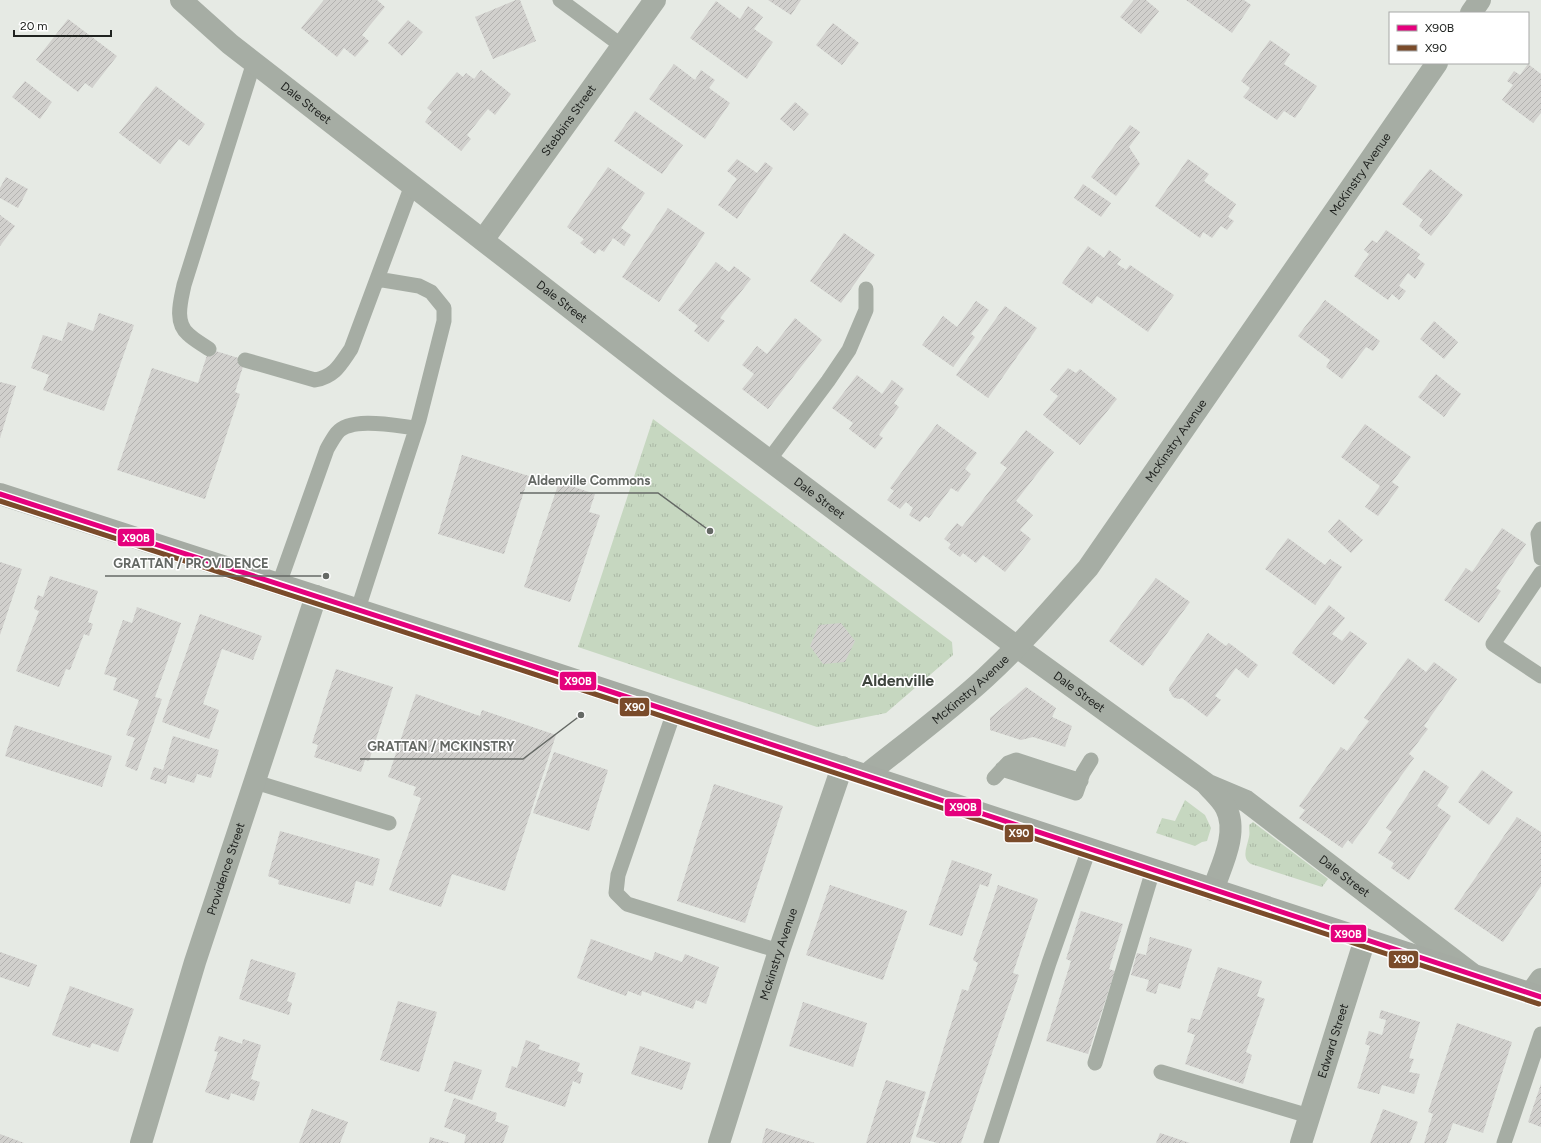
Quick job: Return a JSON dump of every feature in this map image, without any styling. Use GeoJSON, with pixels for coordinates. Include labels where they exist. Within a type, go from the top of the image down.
{"type":"FeatureCollection","features":[{"type":"Feature","properties":{"kind":"main road"},"geometry":{"type":"LineString","coordinates":[[0,494],[358,609],[1473,974],[1538,990]]}},
{"type":"Feature","properties":{"kind":"street","name":"Dale Street"},"geometry":{"type":"LineString","coordinates":[[181,0],[230,44],[673,388],[1017,647],[1208,785],[1246,801],[1473,974]]}},
{"type":"Feature","properties":{"kind":"street","name":"Stebbins Street"},"geometry":{"type":"LineString","coordinates":[[483,240],[654,0]]}},
{"type":"Feature","properties":{"kind":"street"},"geometry":{"type":"LineString","coordinates":[[1472,12],[1480,0]]}},
{"type":"Feature","properties":{"kind":"street","name":"McKinstry Avenue"},"geometry":{"type":"LineString","coordinates":[[866,775],[926,728],[985,678],[1017,647],[1088,568],[1435,64]]}},
{"type":"Feature","properties":{"kind":"street","name":"Providence Street"},"geometry":{"type":"LineString","coordinates":[[141,1143],[195,962],[316,596]]}},
{"type":"Feature","properties":{"kind":"street","name":"Mckinstry Avenue"},"geometry":{"type":"LineString","coordinates":[[719,1143],[779,951],[842,768]]}},
{"type":"Feature","properties":{"kind":"street"},"geometry":{"type":"LineString","coordinates":[[1208,785],[1226,808],[1230,818],[1229,841],[1213,890]]}},
{"type":"Feature","properties":{"kind":"street","name":"Edward Street"},"geometry":{"type":"LineString","coordinates":[[1301,1143],[1365,939]]}},
{"type":"Feature","properties":{"kind":"lane"},"geometry":{"type":"LineString","coordinates":[[560,0],[622,46]]}},
{"type":"Feature","properties":{"kind":"lane"},"geometry":{"type":"LineString","coordinates":[[209,349],[187,334],[179,314],[180,307],[184,285],[254,62]]}},
{"type":"Feature","properties":{"kind":"lane"},"geometry":{"type":"LineString","coordinates":[[245,360],[315,380],[327,378],[340,365],[351,349],[412,185]]}},
{"type":"Feature","properties":{"kind":"lane"},"geometry":{"type":"LineString","coordinates":[[358,609],[416,428],[444,321],[444,308],[431,292],[419,286],[377,279]]}},
{"type":"Feature","properties":{"kind":"lane"},"geometry":{"type":"LineString","coordinates":[[769,460],[828,381],[849,350],[866,310],[866,289]]}},
{"type":"Feature","properties":{"kind":"lane"},"geometry":{"type":"LineString","coordinates":[[279,584],[327,449],[338,432],[348,426],[362,423],[416,428]]}},
{"type":"Feature","properties":{"kind":"lane"},"geometry":{"type":"LineString","coordinates":[[1541,529],[1538,534],[1541,558]]}},
{"type":"Feature","properties":{"kind":"lane"},"geometry":{"type":"LineString","coordinates":[[1541,573],[1493,644],[1541,676]]}},
{"type":"Feature","properties":{"kind":"lane"},"geometry":{"type":"LineString","coordinates":[[674,712],[618,875],[616,893],[627,904],[779,951]]}},
{"type":"Feature","properties":{"kind":"lane"},"geometry":{"type":"LineString","coordinates":[[998,774],[1074,793],[1077,792],[1084,773],[1091,760]]}},
{"type":"Feature","properties":{"kind":"lane"},"geometry":{"type":"LineString","coordinates":[[255,782],[389,823]]}},
{"type":"Feature","properties":{"kind":"lane"},"geometry":{"type":"LineString","coordinates":[[991,1143],[1050,962],[1089,849]]}},
{"type":"Feature","properties":{"kind":"lane"},"geometry":{"type":"LineString","coordinates":[[1095,1064],[1153,870]]}},
{"type":"Feature","properties":{"kind":"lane"},"geometry":{"type":"LineString","coordinates":[[1504,1143],[1541,1034]]}},
{"type":"Feature","properties":{"kind":"lane"},"geometry":{"type":"LineString","coordinates":[[1161,1072],[1309,1116]]}},
{"type":"Feature","properties":{"kind":"green space"},"geometry":{"type":"Polygon","coordinates":[[[653,419],[952,642],[953,655],[886,713],[817,727],[578,647],[653,419]]]}},
{"type":"Feature","properties":{"kind":"green space"},"geometry":{"type":"Polygon","coordinates":[[[1185,800],[1205,815],[1211,828],[1207,841],[1195,846],[1156,833],[1162,818],[1175,821],[1185,800]]]}},
{"type":"Feature","properties":{"kind":"green space"},"geometry":{"type":"Polygon","coordinates":[[[1253,822],[1328,879],[1322,887],[1248,862],[1245,855],[1249,836],[1249,825],[1253,822]]]}},
{"type":"Feature","properties":{"kind":"building"},"geometry":{"type":"Polygon","coordinates":[[[324,0],[377,0],[385,7],[362,35],[369,41],[355,57],[344,48],[337,57],[301,28],[324,0]]]}},
{"type":"Feature","properties":{"kind":"building"},"geometry":{"type":"Polygon","coordinates":[[[516,0],[520,0],[536,41],[493,59],[475,17],[516,0]]]}},
{"type":"Feature","properties":{"kind":"building"},"geometry":{"type":"Polygon","coordinates":[[[768,0],[801,0],[791,15],[768,0]]]}},
{"type":"Feature","properties":{"kind":"building"},"geometry":{"type":"Polygon","coordinates":[[[1134,0],[1146,0],[1159,11],[1141,34],[1120,17],[1134,0]]]}},
{"type":"Feature","properties":{"kind":"building"},"geometry":{"type":"Polygon","coordinates":[[[1186,0],[1244,0],[1251,5],[1232,33],[1186,0]]]}},
{"type":"Feature","properties":{"kind":"building"},"geometry":{"type":"Polygon","coordinates":[[[716,1],[740,19],[748,6],[763,17],[754,29],[773,42],[747,79],[690,38],[716,1]]]}},
{"type":"Feature","properties":{"kind":"building"},"geometry":{"type":"Polygon","coordinates":[[[68,19],[117,56],[92,88],[85,83],[78,92],[36,60],[68,19]]]}},
{"type":"Feature","properties":{"kind":"building"},"geometry":{"type":"Polygon","coordinates":[[[408,20],[423,32],[402,56],[388,43],[408,20]]]}},
{"type":"Feature","properties":{"kind":"building"},"geometry":{"type":"Polygon","coordinates":[[[833,23],[859,43],[842,65],[816,45],[833,23]]]}},
{"type":"Feature","properties":{"kind":"building"},"geometry":{"type":"Polygon","coordinates":[[[1270,40],[1290,54],[1284,64],[1317,86],[1295,118],[1284,111],[1277,120],[1243,97],[1250,88],[1241,81],[1270,40]]]}},
{"type":"Feature","properties":{"kind":"building"},"geometry":{"type":"Polygon","coordinates":[[[674,64],[695,80],[701,70],[715,80],[709,88],[730,103],[705,139],[649,99],[674,64]]]}},
{"type":"Feature","properties":{"kind":"building"},"geometry":{"type":"Polygon","coordinates":[[[1528,64],[1541,74],[1541,113],[1533,123],[1502,100],[1513,85],[1507,81],[1514,71],[1520,75],[1528,64]]]}},
{"type":"Feature","properties":{"kind":"building"},"geometry":{"type":"Polygon","coordinates":[[[481,70],[511,94],[495,115],[488,109],[467,135],[471,139],[461,151],[425,122],[432,112],[427,108],[457,72],[463,77],[466,73],[474,79],[481,70]]]}},
{"type":"Feature","properties":{"kind":"building"},"geometry":{"type":"Polygon","coordinates":[[[25,81],[52,102],[40,119],[12,97],[25,81]]]}},
{"type":"Feature","properties":{"kind":"building"},"geometry":{"type":"Polygon","coordinates":[[[156,86],[205,124],[189,146],[179,139],[160,164],[119,133],[156,86]]]}},
{"type":"Feature","properties":{"kind":"building"},"geometry":{"type":"Polygon","coordinates":[[[795,102],[809,114],[794,131],[780,119],[795,102]]]}},
{"type":"Feature","properties":{"kind":"building"},"geometry":{"type":"Polygon","coordinates":[[[635,111],[683,145],[662,174],[614,141],[635,111]]]}},
{"type":"Feature","properties":{"kind":"building"},"geometry":{"type":"Polygon","coordinates":[[[1130,125],[1140,132],[1129,147],[1140,164],[1116,196],[1091,177],[1130,125]]]}},
{"type":"Feature","properties":{"kind":"building"},"geometry":{"type":"Polygon","coordinates":[[[737,159],[757,173],[765,162],[773,168],[737,219],[718,205],[737,179],[727,171],[737,159]]]}},
{"type":"Feature","properties":{"kind":"building"},"geometry":{"type":"Polygon","coordinates":[[[1188,159],[1209,174],[1204,181],[1236,204],[1228,217],[1234,221],[1227,230],[1221,226],[1212,238],[1203,232],[1200,238],[1155,206],[1188,159]]]}},
{"type":"Feature","properties":{"kind":"building"},"geometry":{"type":"Polygon","coordinates":[[[608,167],[645,193],[621,228],[631,235],[624,246],[613,238],[604,252],[599,249],[595,254],[580,243],[584,239],[567,227],[608,167]]]}},
{"type":"Feature","properties":{"kind":"building"},"geometry":{"type":"Polygon","coordinates":[[[1430,169],[1463,195],[1431,236],[1419,226],[1423,220],[1402,204],[1430,169]]]}},
{"type":"Feature","properties":{"kind":"building"},"geometry":{"type":"Polygon","coordinates":[[[6,177],[28,189],[18,208],[0,198],[0,188],[6,177]]]}},
{"type":"Feature","properties":{"kind":"building"},"geometry":{"type":"Polygon","coordinates":[[[1083,184],[1111,203],[1101,217],[1074,198],[1083,184]]]}},
{"type":"Feature","properties":{"kind":"building"},"geometry":{"type":"Polygon","coordinates":[[[668,208],[705,233],[659,302],[622,277],[668,208]]]}},
{"type":"Feature","properties":{"kind":"building"},"geometry":{"type":"Polygon","coordinates":[[[0,215],[15,226],[0,246],[0,215]]]}},
{"type":"Feature","properties":{"kind":"building"},"geometry":{"type":"Polygon","coordinates":[[[1386,230],[1420,254],[1417,258],[1425,264],[1415,279],[1408,273],[1399,286],[1406,291],[1399,300],[1392,294],[1388,300],[1354,276],[1369,254],[1364,250],[1372,240],[1377,243],[1386,230]]]}},
{"type":"Feature","properties":{"kind":"building"},"geometry":{"type":"Polygon","coordinates":[[[844,233],[875,255],[841,303],[810,281],[844,233]]]}},
{"type":"Feature","properties":{"kind":"building"},"geometry":{"type":"Polygon","coordinates":[[[1088,246],[1104,258],[1109,250],[1121,259],[1117,264],[1126,270],[1130,265],[1174,295],[1148,332],[1097,296],[1092,304],[1062,283],[1088,246]]]}},
{"type":"Feature","properties":{"kind":"building"},"geometry":{"type":"Polygon","coordinates":[[[716,262],[729,272],[734,266],[751,279],[720,318],[725,321],[708,342],[694,331],[698,326],[678,310],[716,262]]]}},
{"type":"Feature","properties":{"kind":"building"},"geometry":{"type":"Polygon","coordinates":[[[1325,300],[1380,341],[1373,351],[1366,347],[1342,379],[1326,367],[1330,360],[1298,336],[1325,300]]]}},
{"type":"Feature","properties":{"kind":"building"},"geometry":{"type":"Polygon","coordinates":[[[976,301],[989,310],[971,334],[975,337],[953,367],[922,345],[943,316],[957,327],[976,301]]]}},
{"type":"Feature","properties":{"kind":"building"},"geometry":{"type":"Polygon","coordinates":[[[1005,306],[1037,328],[988,398],[956,375],[1005,306]]]}},
{"type":"Feature","properties":{"kind":"building"},"geometry":{"type":"Polygon","coordinates":[[[99,313],[134,325],[104,411],[43,390],[49,375],[31,368],[43,335],[62,341],[68,322],[93,331],[99,313]]]}},
{"type":"Feature","properties":{"kind":"building"},"geometry":{"type":"Polygon","coordinates":[[[795,318],[822,340],[768,409],[742,389],[754,374],[742,365],[757,346],[767,354],[795,318]]]}},
{"type":"Feature","properties":{"kind":"building"},"geometry":{"type":"Polygon","coordinates":[[[1434,321],[1458,342],[1444,359],[1420,339],[1434,321]]]}},
{"type":"Feature","properties":{"kind":"building"},"geometry":{"type":"Polygon","coordinates":[[[209,349],[245,360],[235,392],[240,394],[205,499],[117,470],[152,368],[198,383],[209,349]]]}},
{"type":"Feature","properties":{"kind":"building"},"geometry":{"type":"Polygon","coordinates":[[[1068,368],[1076,373],[1080,369],[1117,399],[1080,445],[1043,415],[1058,396],[1050,390],[1068,368]]]}},
{"type":"Feature","properties":{"kind":"building"},"geometry":{"type":"Polygon","coordinates":[[[1436,374],[1461,394],[1444,417],[1418,397],[1436,374]]]}},
{"type":"Feature","properties":{"kind":"building"},"geometry":{"type":"Polygon","coordinates":[[[857,375],[882,394],[892,380],[904,389],[894,403],[899,407],[879,435],[883,438],[875,449],[849,429],[853,423],[832,408],[857,375]]]}},
{"type":"Feature","properties":{"kind":"building"},"geometry":{"type":"Polygon","coordinates":[[[0,382],[16,386],[0,438],[0,382]]]}},
{"type":"Feature","properties":{"kind":"building"},"geometry":{"type":"Polygon","coordinates":[[[937,424],[977,453],[965,469],[971,474],[958,492],[951,488],[929,518],[925,516],[920,522],[909,515],[913,508],[906,502],[900,509],[887,500],[894,491],[890,488],[937,424]]]}},
{"type":"Feature","properties":{"kind":"building"},"geometry":{"type":"Polygon","coordinates":[[[1365,424],[1411,457],[1392,482],[1399,487],[1378,516],[1365,507],[1380,486],[1341,457],[1365,424]]]}},
{"type":"Feature","properties":{"kind":"building"},"geometry":{"type":"Polygon","coordinates":[[[1026,430],[1054,452],[1016,501],[1033,515],[1020,530],[1031,539],[1005,572],[983,555],[976,563],[963,553],[960,557],[948,548],[951,544],[944,539],[957,523],[962,527],[1007,468],[1000,463],[1026,430]]]}},
{"type":"Feature","properties":{"kind":"building"},"geometry":{"type":"Polygon","coordinates":[[[462,455],[529,476],[504,554],[438,534],[462,455]]]}},
{"type":"Feature","properties":{"kind":"building"},"geometry":{"type":"Polygon","coordinates":[[[559,482],[595,494],[589,512],[600,515],[570,602],[524,587],[559,482]]]}},
{"type":"Feature","properties":{"kind":"building"},"geometry":{"type":"Polygon","coordinates":[[[1339,519],[1363,540],[1351,553],[1328,532],[1339,519]]]}},
{"type":"Feature","properties":{"kind":"building"},"geometry":{"type":"Polygon","coordinates":[[[1502,528],[1526,544],[1496,588],[1501,591],[1479,623],[1444,600],[1466,568],[1472,572],[1502,528]]]}},
{"type":"Feature","properties":{"kind":"building"},"geometry":{"type":"Polygon","coordinates":[[[1288,538],[1325,565],[1330,559],[1342,567],[1315,605],[1265,569],[1288,538]]]}},
{"type":"Feature","properties":{"kind":"building"},"geometry":{"type":"Polygon","coordinates":[[[0,562],[22,569],[0,635],[0,562]]]}},
{"type":"Feature","properties":{"kind":"building"},"geometry":{"type":"Polygon","coordinates":[[[50,576],[98,591],[88,622],[93,624],[89,636],[84,634],[70,670],[66,669],[59,687],[16,671],[39,611],[34,609],[38,595],[43,597],[50,576]]]}},
{"type":"Feature","properties":{"kind":"building"},"geometry":{"type":"Polygon","coordinates":[[[1156,578],[1190,602],[1143,666],[1109,641],[1156,578]]]}},
{"type":"Feature","properties":{"kind":"building"},"geometry":{"type":"Polygon","coordinates":[[[1329,605],[1345,618],[1332,634],[1342,641],[1350,631],[1367,643],[1334,685],[1292,653],[1329,605]]]}},
{"type":"Feature","properties":{"kind":"building"},"geometry":{"type":"Polygon","coordinates":[[[137,607],[181,623],[155,697],[162,699],[137,771],[125,766],[135,738],[126,735],[139,700],[113,690],[117,678],[104,674],[123,620],[132,623],[137,607]]]}},
{"type":"Feature","properties":{"kind":"building"},"geometry":{"type":"Polygon","coordinates":[[[200,614],[262,636],[253,660],[222,649],[203,704],[219,710],[209,739],[162,722],[200,614]]]}},
{"type":"Feature","properties":{"kind":"building"},"geometry":{"type":"Polygon","coordinates":[[[841,623],[855,641],[845,662],[823,664],[810,646],[819,625],[841,623]]]}},
{"type":"Feature","properties":{"kind":"building"},"geometry":{"type":"Polygon","coordinates":[[[1208,633],[1226,646],[1229,643],[1258,665],[1248,678],[1236,668],[1215,696],[1221,700],[1207,717],[1182,698],[1178,699],[1173,697],[1169,688],[1208,633]]]}},
{"type":"Feature","properties":{"kind":"building"},"geometry":{"type":"Polygon","coordinates":[[[1408,658],[1426,672],[1434,662],[1457,679],[1424,726],[1428,729],[1409,754],[1414,758],[1352,844],[1348,840],[1342,848],[1299,818],[1305,810],[1299,806],[1341,747],[1347,751],[1369,721],[1364,718],[1408,658]]]}},
{"type":"Feature","properties":{"kind":"building"},"geometry":{"type":"Polygon","coordinates":[[[336,669],[393,687],[369,761],[365,760],[361,772],[314,757],[318,745],[312,743],[336,669]]]}},
{"type":"Feature","properties":{"kind":"building"},"geometry":{"type":"Polygon","coordinates":[[[1026,687],[1056,708],[1052,717],[1072,726],[1065,747],[1033,737],[1021,740],[990,730],[990,718],[1026,687]]]}},
{"type":"Feature","properties":{"kind":"building"},"geometry":{"type":"Polygon","coordinates":[[[416,694],[480,716],[482,710],[556,735],[505,891],[452,874],[441,907],[389,890],[421,798],[413,795],[416,787],[388,777],[416,694]]]}},
{"type":"Feature","properties":{"kind":"building"},"geometry":{"type":"Polygon","coordinates":[[[15,725],[112,756],[102,787],[5,756],[15,725]]]}},
{"type":"Feature","properties":{"kind":"building"},"geometry":{"type":"Polygon","coordinates":[[[173,736],[219,750],[211,778],[197,774],[194,783],[168,775],[166,784],[150,779],[154,767],[163,770],[173,736]]]}},
{"type":"Feature","properties":{"kind":"building"},"geometry":{"type":"Polygon","coordinates":[[[554,752],[608,770],[589,831],[533,813],[554,752]]]}},
{"type":"Feature","properties":{"kind":"building"},"geometry":{"type":"Polygon","coordinates":[[[1424,770],[1449,787],[1437,806],[1451,816],[1409,880],[1391,868],[1394,863],[1378,853],[1392,832],[1386,828],[1424,770]]]}},
{"type":"Feature","properties":{"kind":"building"},"geometry":{"type":"Polygon","coordinates":[[[1482,770],[1513,792],[1489,825],[1458,802],[1482,770]]]}},
{"type":"Feature","properties":{"kind":"building"},"geometry":{"type":"Polygon","coordinates":[[[714,784],[783,806],[745,923],[677,901],[714,784]]]}},
{"type":"Feature","properties":{"kind":"building"},"geometry":{"type":"Polygon","coordinates":[[[1517,817],[1541,832],[1541,886],[1503,942],[1454,909],[1517,817]]]}},
{"type":"Feature","properties":{"kind":"building"},"geometry":{"type":"Polygon","coordinates":[[[280,831],[380,859],[373,886],[356,881],[350,904],[278,884],[279,880],[268,876],[280,831]]]}},
{"type":"Feature","properties":{"kind":"building"},"geometry":{"type":"Polygon","coordinates":[[[952,860],[992,874],[988,887],[980,884],[962,936],[929,925],[952,860]]]}},
{"type":"Feature","properties":{"kind":"building"},"geometry":{"type":"Polygon","coordinates":[[[830,885],[907,911],[883,980],[806,955],[830,885]]]}},
{"type":"Feature","properties":{"kind":"building"},"geometry":{"type":"Polygon","coordinates":[[[998,885],[1038,899],[1013,973],[1019,975],[961,1143],[937,1143],[916,1137],[962,989],[968,991],[978,963],[973,960],[998,885]]]}},
{"type":"Feature","properties":{"kind":"building"},"geometry":{"type":"Polygon","coordinates":[[[1081,911],[1123,924],[1109,969],[1115,971],[1088,1054],[1046,1041],[1071,961],[1066,959],[1081,911]]]}},
{"type":"Feature","properties":{"kind":"building"},"geometry":{"type":"Polygon","coordinates":[[[1150,937],[1192,949],[1180,989],[1159,983],[1156,994],[1146,991],[1149,980],[1131,975],[1137,953],[1146,955],[1150,937]]]}},
{"type":"Feature","properties":{"kind":"building"},"geometry":{"type":"Polygon","coordinates":[[[591,939],[652,961],[655,952],[682,962],[685,954],[719,967],[706,1004],[696,1000],[693,1009],[642,991],[641,996],[628,991],[626,996],[577,978],[591,939]]]}},
{"type":"Feature","properties":{"kind":"building"},"geometry":{"type":"Polygon","coordinates":[[[0,952],[37,965],[29,987],[0,977],[0,952]]]}},
{"type":"Feature","properties":{"kind":"building"},"geometry":{"type":"Polygon","coordinates":[[[251,959],[296,973],[287,1001],[292,1003],[289,1015],[239,999],[251,959]]]}},
{"type":"Feature","properties":{"kind":"building"},"geometry":{"type":"Polygon","coordinates":[[[1218,967],[1262,981],[1257,996],[1265,999],[1246,1052],[1252,1055],[1243,1084],[1185,1064],[1195,1035],[1187,1032],[1191,1018],[1200,1020],[1218,967]]]}},
{"type":"Feature","properties":{"kind":"building"},"geometry":{"type":"Polygon","coordinates":[[[70,986],[134,1009],[118,1052],[92,1043],[90,1048],[52,1035],[70,986]]]}},
{"type":"Feature","properties":{"kind":"building"},"geometry":{"type":"Polygon","coordinates":[[[398,1001],[437,1012],[419,1072],[380,1060],[398,1001]]]}},
{"type":"Feature","properties":{"kind":"building"},"geometry":{"type":"Polygon","coordinates":[[[803,1002],[867,1023],[853,1067],[789,1046],[803,1002]]]}},
{"type":"Feature","properties":{"kind":"building"},"geometry":{"type":"Polygon","coordinates":[[[1381,1010],[1420,1022],[1409,1058],[1414,1059],[1409,1072],[1420,1074],[1414,1094],[1382,1085],[1379,1094],[1357,1088],[1370,1046],[1365,1044],[1369,1031],[1382,1035],[1386,1020],[1379,1018],[1381,1010]]]}},
{"type":"Feature","properties":{"kind":"building"},"geometry":{"type":"Polygon","coordinates":[[[1457,1023],[1512,1042],[1483,1133],[1453,1123],[1446,1143],[1424,1143],[1433,1114],[1428,1112],[1457,1023]]]}},
{"type":"Feature","properties":{"kind":"building"},"geometry":{"type":"Polygon","coordinates":[[[219,1036],[242,1044],[243,1039],[261,1045],[251,1079],[260,1082],[254,1101],[231,1093],[229,1100],[205,1092],[218,1052],[214,1051],[219,1036]]]}},
{"type":"Feature","properties":{"kind":"building"},"geometry":{"type":"Polygon","coordinates":[[[526,1040],[540,1045],[538,1049],[580,1063],[577,1071],[583,1073],[580,1084],[573,1081],[565,1107],[505,1087],[512,1066],[517,1068],[526,1040]]]}},
{"type":"Feature","properties":{"kind":"building"},"geometry":{"type":"Polygon","coordinates":[[[640,1046],[691,1063],[682,1090],[631,1074],[640,1046]]]}},
{"type":"Feature","properties":{"kind":"building"},"geometry":{"type":"Polygon","coordinates":[[[454,1061],[482,1070],[472,1100],[444,1091],[454,1061]]]}},
{"type":"Feature","properties":{"kind":"building"},"geometry":{"type":"Polygon","coordinates":[[[886,1080],[926,1092],[910,1143],[866,1143],[886,1080]]]}},
{"type":"Feature","properties":{"kind":"building"},"geometry":{"type":"Polygon","coordinates":[[[1541,1084],[1541,1127],[1528,1122],[1541,1084]]]}},
{"type":"Feature","properties":{"kind":"building"},"geometry":{"type":"Polygon","coordinates":[[[454,1098],[497,1113],[495,1121],[509,1126],[503,1143],[464,1143],[466,1135],[444,1127],[454,1098]]]}},
{"type":"Feature","properties":{"kind":"building"},"geometry":{"type":"Polygon","coordinates":[[[312,1109],[348,1122],[340,1143],[299,1143],[312,1109]]]}},
{"type":"Feature","properties":{"kind":"building"},"geometry":{"type":"Polygon","coordinates":[[[1383,1109],[1418,1122],[1410,1143],[1370,1143],[1383,1109]]]}},
{"type":"Feature","properties":{"kind":"building"},"geometry":{"type":"Polygon","coordinates":[[[766,1128],[815,1143],[762,1143],[766,1128]]]}},
{"type":"Feature","properties":{"kind":"building"},"geometry":{"type":"Polygon","coordinates":[[[1160,1133],[1190,1143],[1156,1143],[1160,1133]]]}},
{"type":"Feature","properties":{"kind":"building"},"geometry":{"type":"Polygon","coordinates":[[[0,1134],[24,1143],[0,1143],[0,1134]]]}},
{"type":"Feature","properties":{"kind":"building"},"geometry":{"type":"Polygon","coordinates":[[[430,1137],[450,1143],[429,1143],[430,1137]]]}},
{"type":"Feature","properties":{"kind":"transit line","name":"X90B"},"geometry":{"type":"LineString","coordinates":[[0,494],[551,672],[1541,997]]}},
{"type":"Feature","properties":{"kind":"transit line","name":"X90"},"geometry":{"type":"LineString","coordinates":[[0,501],[549,679],[1539,1004]]}},
{"type":"Feature","properties":{"kind":"place","name":"Aldenville Commons"},"geometry":{"type":"Point","coordinates":[710,531]}},
{"type":"Feature","properties":{"kind":"place","name":"GRATTAN / PROVIDENCE"},"geometry":{"type":"Point","coordinates":[326,576]}},
{"type":"Feature","properties":{"kind":"place","name":"GRATTAN / MCKINSTRY"},"geometry":{"type":"Point","coordinates":[581,715]}},
{"type":"Feature","properties":{"kind":"district","name":"Aldenville"},"geometry":{"type":"Point","coordinates":[898,680]}}]}
